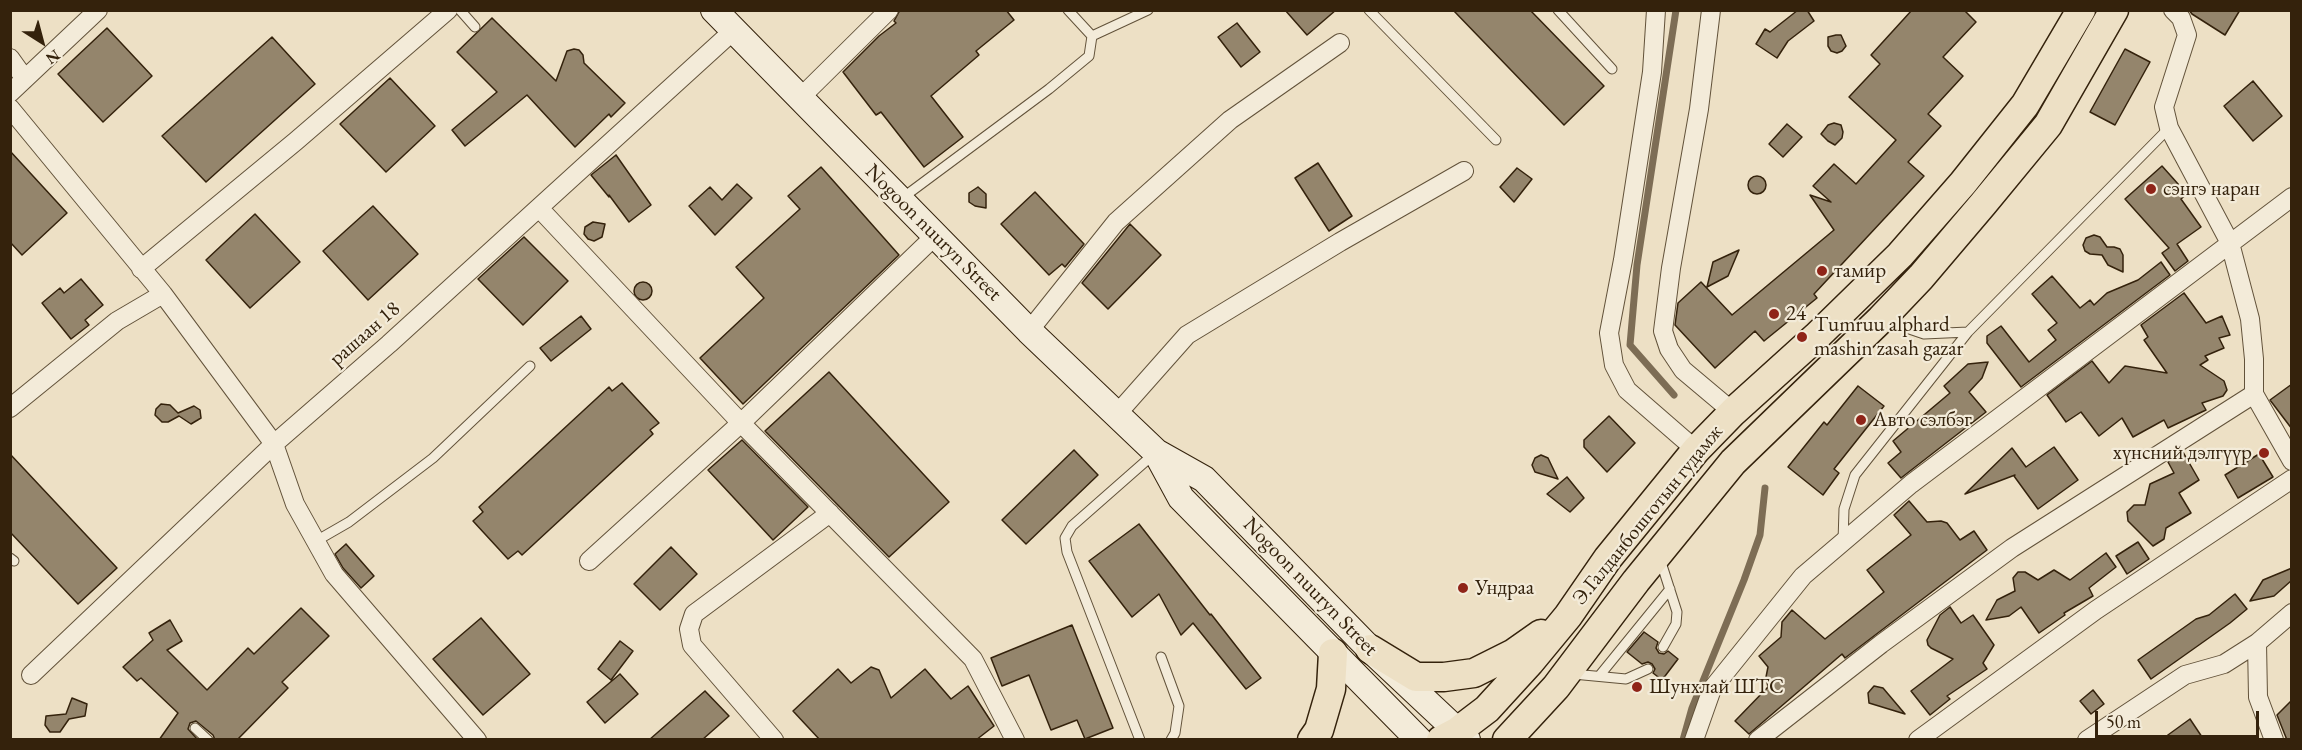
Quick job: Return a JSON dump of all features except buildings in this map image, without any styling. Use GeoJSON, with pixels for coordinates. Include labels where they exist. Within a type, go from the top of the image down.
{"type":"FeatureCollection","features":[{"type":"Feature","properties":{"kind":"main road","name":"Э.Галданбошготын гудамж"},"geometry":{"type":"LineString","coordinates":[[1455,736],[1487,709],[1530,662],[1568,616],[1608,558],[1696,450],[1733,412],[1816,337],[1900,255],[1963,183],[2025,105],[2081,10]]}},
{"type":"Feature","properties":{"kind":"main road","name":"Э.Галданбошготын гудамж"},"geometry":{"type":"LineString","coordinates":[[1507,740],[1560,681],[1658,554],[1733,462],[1881,319],[1921,277],[2048,125],[2114,10]]}},
{"type":"Feature","properties":{"kind":"main road","name":"Nogoon nuuryn Street"},"geometry":{"type":"LineString","coordinates":[[727,18],[800,98],[1029,331],[1156,452],[1204,479],[1455,736]]}},
{"type":"Feature","properties":{"kind":"main road","name":"Nogoon nuuryn Street"},"geometry":{"type":"LineString","coordinates":[[1156,452],[1181,498],[1419,740]]}},
{"type":"Feature","properties":{"kind":"main road"},"geometry":{"type":"LineString","coordinates":[[1370,649],[1416,677],[1444,677],[1474,673],[1514,653],[1568,616]]}},
{"type":"Feature","properties":{"kind":"main road"},"geometry":{"type":"LineString","coordinates":[[1312,740],[1319,730],[1331,689],[1333,653]]}},
{"type":"Feature","properties":{"kind":"main road"},"geometry":{"type":"LineString","coordinates":[[1538,740],[1543,715],[1560,681]]}},
{"type":"Feature","properties":{"kind":"street"},"geometry":{"type":"LineString","coordinates":[[10,93],[98,10]]}},
{"type":"Feature","properties":{"kind":"street"},"geometry":{"type":"LineString","coordinates":[[141,269],[448,10]]}},
{"type":"Feature","properties":{"kind":"street"},"geometry":{"type":"LineString","coordinates":[[800,98],[889,10]]}},
{"type":"Feature","properties":{"kind":"street"},"geometry":{"type":"LineString","coordinates":[[1656,10],[1652,72],[1623,260],[1609,333],[1614,365],[1627,390],[1696,450]]}},
{"type":"Feature","properties":{"kind":"street"},"geometry":{"type":"LineString","coordinates":[[1711,10],[1699,109],[1671,268],[1663,331],[1669,349],[1683,370],[1733,412]]}},
{"type":"Feature","properties":{"kind":"street"},"geometry":{"type":"LineString","coordinates":[[2173,10],[2181,18],[2187,34],[2164,108],[2169,128],[2230,243],[2250,320],[2254,359],[2254,394],[2292,461]]}},
{"type":"Feature","properties":{"kind":"street","name":"рашаан 18"},"geometry":{"type":"LineString","coordinates":[[31,675],[274,444],[389,344],[539,208],[727,18]]}},
{"type":"Feature","properties":{"kind":"street"},"geometry":{"type":"LineString","coordinates":[[1029,331],[1116,222],[1230,120],[1340,43]]}},
{"type":"Feature","properties":{"kind":"street"},"geometry":{"type":"LineString","coordinates":[[10,58],[25,80]]}},
{"type":"Feature","properties":{"kind":"street"},"geometry":{"type":"LineString","coordinates":[[10,108],[163,294],[274,444],[296,504],[334,574],[477,740]]}},
{"type":"Feature","properties":{"kind":"street"},"geometry":{"type":"LineString","coordinates":[[1117,414],[1187,335],[1340,242],[1464,171]]}},
{"type":"Feature","properties":{"kind":"street"},"geometry":{"type":"LineString","coordinates":[[1694,740],[1712,689],[1803,576],[1911,484],[2292,197]]}},
{"type":"Feature","properties":{"kind":"street"},"geometry":{"type":"LineString","coordinates":[[539,208],[741,423],[973,659],[1015,740]]}},
{"type":"Feature","properties":{"kind":"street"},"geometry":{"type":"LineString","coordinates":[[589,561],[741,423],[936,235]]}},
{"type":"Feature","properties":{"kind":"street"},"geometry":{"type":"LineString","coordinates":[[10,408],[117,321],[163,294]]}},
{"type":"Feature","properties":{"kind":"street"},"geometry":{"type":"LineString","coordinates":[[1758,740],[1881,644],[2012,548],[2254,394]]}},
{"type":"Feature","properties":{"kind":"street"},"geometry":{"type":"LineString","coordinates":[[1918,740],[2096,610],[2292,478]]}},
{"type":"Feature","properties":{"kind":"street"},"geometry":{"type":"LineString","coordinates":[[774,740],[692,645],[689,629],[694,614],[830,513]]}},
{"type":"Feature","properties":{"kind":"street"},"geometry":{"type":"LineString","coordinates":[[2087,740],[2185,675],[2224,664],[2257,643],[2292,613]]}},
{"type":"Feature","properties":{"kind":"street"},"geometry":{"type":"LineString","coordinates":[[2257,643],[2258,698],[2274,740]]}},
{"type":"Feature","properties":{"kind":"lane"},"geometry":{"type":"LineString","coordinates":[[460,10],[475,27]]}},
{"type":"Feature","properties":{"kind":"lane"},"geometry":{"type":"LineString","coordinates":[[1068,10],[1092,36]]}},
{"type":"Feature","properties":{"kind":"lane"},"geometry":{"type":"LineString","coordinates":[[1092,36],[1148,10]]}},
{"type":"Feature","properties":{"kind":"lane"},"geometry":{"type":"LineString","coordinates":[[1369,10],[1496,140]]}},
{"type":"Feature","properties":{"kind":"lane"},"geometry":{"type":"LineString","coordinates":[[1557,10],[1612,69]]}},
{"type":"Feature","properties":{"kind":"lane"},"geometry":{"type":"LineString","coordinates":[[900,200],[1049,89],[1089,56],[1092,36]]}},
{"type":"Feature","properties":{"kind":"lane"},"geometry":{"type":"LineString","coordinates":[[1843,542],[1844,509],[1855,475],[1968,332],[2169,128]]}},
{"type":"Feature","properties":{"kind":"lane"},"geometry":{"type":"LineString","coordinates":[[1881,319],[1924,334],[1968,332]]}},
{"type":"Feature","properties":{"kind":"lane"},"geometry":{"type":"LineString","coordinates":[[316,540],[349,522],[433,458],[530,366]]}},
{"type":"Feature","properties":{"kind":"lane"},"geometry":{"type":"LineString","coordinates":[[1140,740],[1067,552],[1065,538],[1072,526],[1156,452]]}},
{"type":"Feature","properties":{"kind":"lane"},"geometry":{"type":"LineString","coordinates":[[1658,554],[1677,612],[1676,624],[1663,647]]}},
{"type":"Feature","properties":{"kind":"lane"},"geometry":{"type":"LineString","coordinates":[[1600,675],[1670,589]]}},
{"type":"Feature","properties":{"kind":"lane"},"geometry":{"type":"LineString","coordinates":[[1161,657],[1179,706],[1175,733],[1171,740]]}},
{"type":"Feature","properties":{"kind":"lane"},"geometry":{"type":"LineString","coordinates":[[1560,681],[1600,675],[1626,679],[1648,669]]}},
{"type":"Feature","properties":{"kind":"lane"},"geometry":{"type":"LineString","coordinates":[[195,728],[208,740]]}},
{"type":"Feature","properties":{"kind":"waterway"},"geometry":{"type":"LineString","coordinates":[[1674,395],[1630,345],[1637,265],[1676,10]]}},
{"type":"Feature","properties":{"kind":"waterway"},"geometry":{"type":"LineString","coordinates":[[1683,740],[1692,708],[1760,535],[1765,488]]}},
{"type":"Feature","properties":{"kind":"place","name":"сэнгэ наран"},"geometry":{"type":"Point","coordinates":[2151,189]}},
{"type":"Feature","properties":{"kind":"place","name":"тамир"},"geometry":{"type":"Point","coordinates":[1822,271]}},
{"type":"Feature","properties":{"kind":"place","name":"24"},"geometry":{"type":"Point","coordinates":[1774,314]}},
{"type":"Feature","properties":{"kind":"place","name":"Tumruu alphard mashin zasah gazar"},"geometry":{"type":"Point","coordinates":[1802,337]}},
{"type":"Feature","properties":{"kind":"place","name":"Авто сэлбэг"},"geometry":{"type":"Point","coordinates":[1861,420]}},
{"type":"Feature","properties":{"kind":"place","name":"хүнсний дэлгүүр"},"geometry":{"type":"Point","coordinates":[2264,453]}},
{"type":"Feature","properties":{"kind":"place","name":"Ундраа"},"geometry":{"type":"Point","coordinates":[1463,588]}},
{"type":"Feature","properties":{"kind":"place","name":"Шунхлай ШТС"},"geometry":{"type":"Point","coordinates":[1637,687]}}]}
